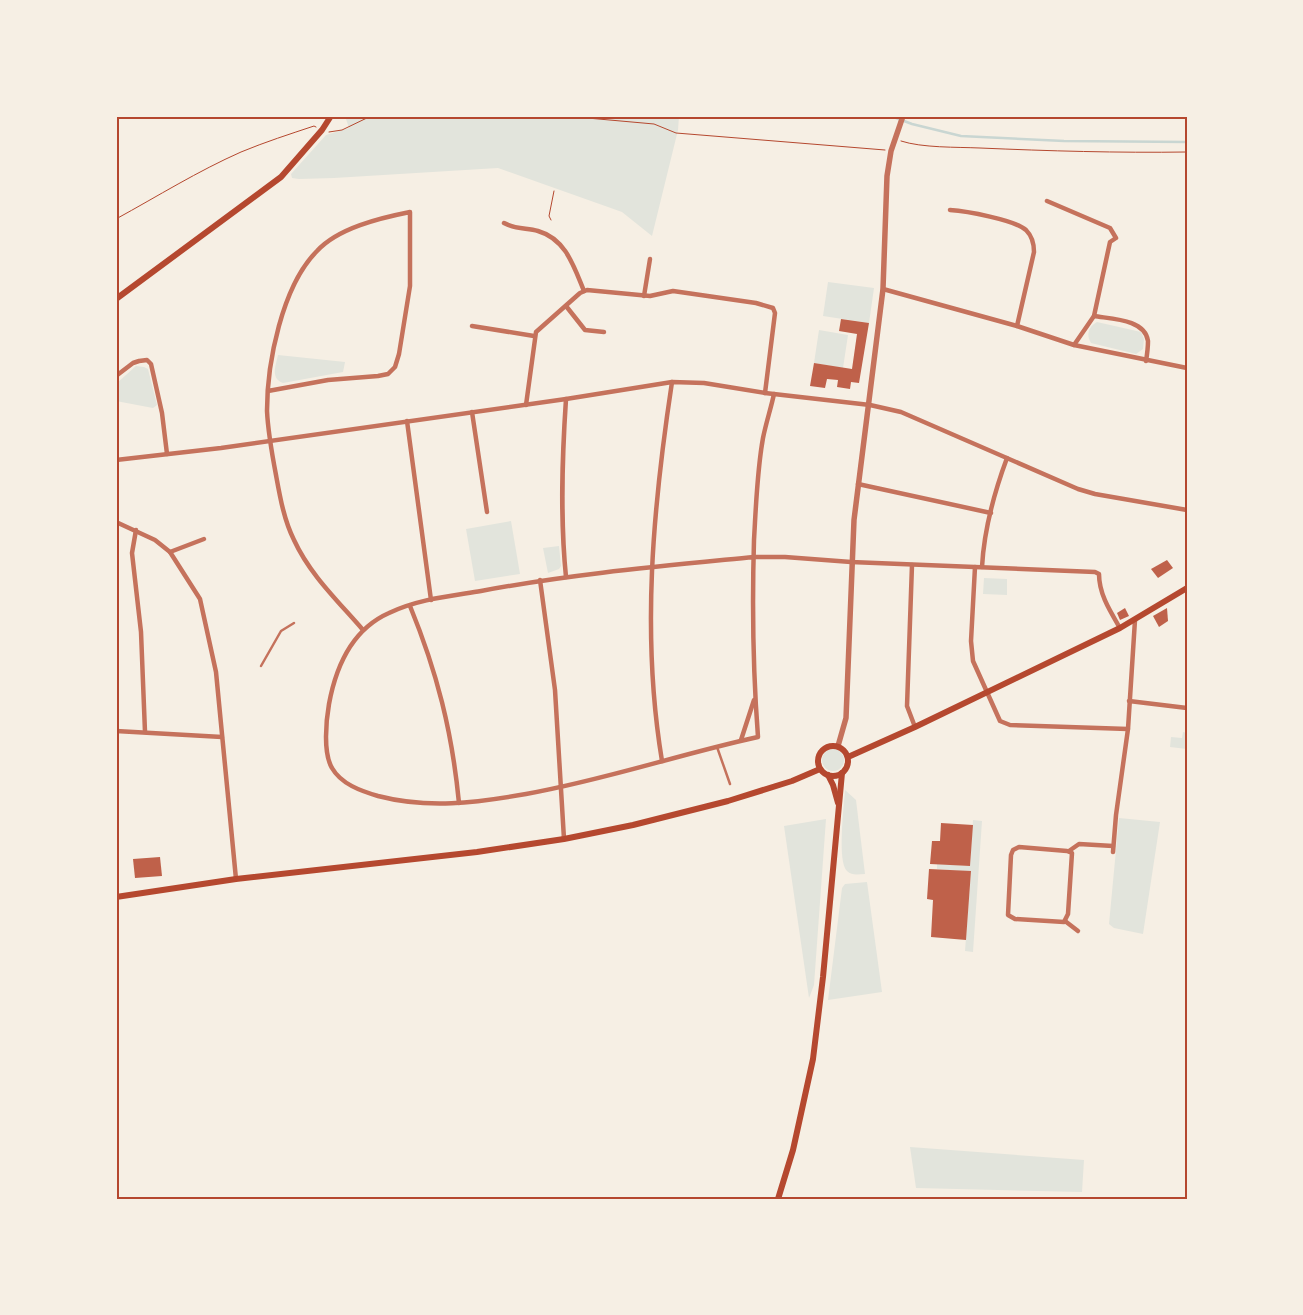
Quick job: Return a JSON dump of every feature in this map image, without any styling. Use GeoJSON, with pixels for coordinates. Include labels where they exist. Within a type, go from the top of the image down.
{"type":"FeatureCollection","features":[{"type":"Feature","properties":{"kind":"main road"},"geometry":{"type":"LineString","coordinates":[[116,298],[281,177],[322,130],[331,116]]}},
{"type":"Feature","properties":{"kind":"main road"},"geometry":{"type":"LineString","coordinates":[[848,757],[916,727],[1120,628],[1187,588]]}},
{"type":"Feature","properties":{"kind":"main road"},"geometry":{"type":"LineString","coordinates":[[828,775],[836,776],[842,773],[847,766],[848,757],[844,750],[838,746],[830,745],[821,750],[817,760],[820,769],[828,775],[833,785],[838,807]]}},
{"type":"Feature","properties":{"kind":"main road"},"geometry":{"type":"LineString","coordinates":[[116,897],[236,879],[477,852],[564,839],[636,825],[728,801],[792,781],[820,769]]}},
{"type":"Feature","properties":{"kind":"main road"},"geometry":{"type":"LineString","coordinates":[[778,1199],[793,1150],[813,1059],[830,916],[842,773]]}},
{"type":"Feature","properties":{"kind":"street"},"geometry":{"type":"LineString","coordinates":[[838,746],[846,718],[852,562],[858,484],[870,406],[884,289],[887,176],[891,151],[903,116]]}},
{"type":"Feature","properties":{"kind":"street"},"geometry":{"type":"LineString","coordinates":[[1047,200],[1110,228],[1116,238],[1110,242],[1094,316],[1074,345]]}},
{"type":"Feature","properties":{"kind":"street"},"geometry":{"type":"LineString","coordinates":[[950,210],[967,211],[1019,226],[1030,234],[1034,243],[1034,252],[1017,326]]}},
{"type":"Feature","properties":{"kind":"street"},"geometry":{"type":"LineString","coordinates":[[268,391],[328,380],[378,376],[388,374],[395,367],[399,354],[410,286],[410,212],[372,220],[334,238],[318,249],[306,263],[291,292],[278,324],[268,391],[268,425],[282,509],[293,539],[318,579],[363,630]]}},
{"type":"Feature","properties":{"kind":"street"},"geometry":{"type":"LineString","coordinates":[[504,223],[540,232],[564,247],[584,291]]}},
{"type":"Feature","properties":{"kind":"street"},"geometry":{"type":"LineString","coordinates":[[644,296],[650,259]]}},
{"type":"Feature","properties":{"kind":"street"},"geometry":{"type":"LineString","coordinates":[[884,289],[1017,326],[1074,345],[1187,368]]}},
{"type":"Feature","properties":{"kind":"street"},"geometry":{"type":"LineString","coordinates":[[526,405],[536,332],[584,291],[656,296],[673,291],[756,303],[773,308],[775,312],[765,392]]}},
{"type":"Feature","properties":{"kind":"street"},"geometry":{"type":"LineString","coordinates":[[566,306],[585,330],[604,332]]}},
{"type":"Feature","properties":{"kind":"street"},"geometry":{"type":"LineString","coordinates":[[1094,316],[1136,325],[1142,329],[1148,342],[1146,361]]}},
{"type":"Feature","properties":{"kind":"street"},"geometry":{"type":"LineString","coordinates":[[472,326],[534,336]]}},
{"type":"Feature","properties":{"kind":"street"},"geometry":{"type":"LineString","coordinates":[[116,376],[139,360],[147,360],[151,364],[162,413],[167,454]]}},
{"type":"Feature","properties":{"kind":"street"},"geometry":{"type":"LineString","coordinates":[[662,761],[654,705],[651,596],[659,480],[672,382]]}},
{"type":"Feature","properties":{"kind":"street"},"geometry":{"type":"LineString","coordinates":[[116,460],[526,405],[672,382],[704,383],[901,412],[1078,490],[1187,510]]}},
{"type":"Feature","properties":{"kind":"street"},"geometry":{"type":"LineString","coordinates":[[774,394],[763,437],[755,511],[754,557],[754,699],[758,737],[717,746],[560,788],[459,803],[422,804],[372,794],[350,785],[335,773],[330,766],[328,756],[327,730],[332,691],[345,654],[363,630],[377,619],[391,612],[431,600],[540,580],[754,557],[785,557],[912,565],[1098,572],[1099,587],[1120,628]]}},
{"type":"Feature","properties":{"kind":"street"},"geometry":{"type":"LineString","coordinates":[[566,399],[561,496],[566,577]]}},
{"type":"Feature","properties":{"kind":"street"},"geometry":{"type":"LineString","coordinates":[[472,412],[487,512]]}},
{"type":"Feature","properties":{"kind":"street"},"geometry":{"type":"LineString","coordinates":[[407,421],[431,600]]}},
{"type":"Feature","properties":{"kind":"street"},"geometry":{"type":"LineString","coordinates":[[982,567],[990,513],[1007,458]]}},
{"type":"Feature","properties":{"kind":"street"},"geometry":{"type":"LineString","coordinates":[[858,484],[990,513]]}},
{"type":"Feature","properties":{"kind":"street"},"geometry":{"type":"LineString","coordinates":[[116,522],[155,540],[170,552],[200,599],[216,672],[236,879]]}},
{"type":"Feature","properties":{"kind":"street"},"geometry":{"type":"LineString","coordinates":[[136,530],[132,553],[141,632],[145,732]]}},
{"type":"Feature","properties":{"kind":"street"},"geometry":{"type":"LineString","coordinates":[[170,552],[204,539]]}},
{"type":"Feature","properties":{"kind":"street"},"geometry":{"type":"LineString","coordinates":[[912,565],[908,706],[916,727]]}},
{"type":"Feature","properties":{"kind":"street"},"geometry":{"type":"LineString","coordinates":[[975,567],[971,641],[972,662],[998,717],[1003,723],[1128,729]]}},
{"type":"Feature","properties":{"kind":"street"},"geometry":{"type":"LineString","coordinates":[[540,580],[555,690],[564,839]]}},
{"type":"Feature","properties":{"kind":"street"},"geometry":{"type":"LineString","coordinates":[[410,606],[442,697],[450,736],[459,803]]}},
{"type":"Feature","properties":{"kind":"street"},"geometry":{"type":"LineString","coordinates":[[1113,852],[1116,815],[1128,729],[1135,620]]}},
{"type":"Feature","properties":{"kind":"street"},"geometry":{"type":"LineString","coordinates":[[741,740],[754,699]]}},
{"type":"Feature","properties":{"kind":"street"},"geometry":{"type":"LineString","coordinates":[[1129,702],[1187,708]]}},
{"type":"Feature","properties":{"kind":"street"},"geometry":{"type":"LineString","coordinates":[[116,731],[222,737]]}},
{"type":"Feature","properties":{"kind":"street"},"geometry":{"type":"LineString","coordinates":[[1069,851],[1073,857],[1068,914],[1065,921],[1061,923],[1011,918],[1008,915],[1011,855],[1015,849],[1018,847],[1069,851],[1079,844],[1113,846]]}},
{"type":"Feature","properties":{"kind":"street"},"geometry":{"type":"LineString","coordinates":[[1065,921],[1078,930]]}},
{"type":"Feature","properties":{"kind":"lane"},"geometry":{"type":"LineString","coordinates":[[261,666],[281,631],[294,623]]}},
{"type":"Feature","properties":{"kind":"lane"},"geometry":{"type":"LineString","coordinates":[[717,746],[730,784]]}},
{"type":"Feature","properties":{"kind":"path"},"geometry":{"type":"LineString","coordinates":[[116,219],[243,151],[314,126],[330,133],[342,130],[371,116]]}},
{"type":"Feature","properties":{"kind":"path"},"geometry":{"type":"LineString","coordinates":[[565,116],[654,124],[676,133],[891,151]]}},
{"type":"Feature","properties":{"kind":"path"},"geometry":{"type":"LineString","coordinates":[[895,139],[920,145],[1004,149],[1187,152]]}},
{"type":"Feature","properties":{"kind":"path"},"geometry":{"type":"LineString","coordinates":[[551,220],[549,216],[554,191]]}},
{"type":"Feature","properties":{"kind":"shaded area"},"geometry":{"type":"Polygon","coordinates":[[[345,116],[679,116],[678,130],[652,236],[622,212],[498,168],[334,178],[292,178],[291,174],[326,135],[349,128],[345,116]]]}},
{"type":"Feature","properties":{"kind":"shaded area"},"geometry":{"type":"Polygon","coordinates":[[[828,282],[874,288],[869,323],[823,316],[828,282]]]}},
{"type":"Feature","properties":{"kind":"shaded area"},"geometry":{"type":"Polygon","coordinates":[[[1097,322],[1141,332],[1144,339],[1143,349],[1136,354],[1091,343],[1089,331],[1097,322]]]}},
{"type":"Feature","properties":{"kind":"shaded area"},"geometry":{"type":"Polygon","coordinates":[[[819,330],[848,335],[843,368],[814,363],[819,330]]]}},
{"type":"Feature","properties":{"kind":"shaded area"},"geometry":{"type":"Polygon","coordinates":[[[278,355],[345,362],[343,372],[283,383],[275,375],[278,355]]]}},
{"type":"Feature","properties":{"kind":"shaded area"},"geometry":{"type":"Polygon","coordinates":[[[136,366],[148,369],[157,405],[153,408],[116,401],[116,384],[136,366]]]}},
{"type":"Feature","properties":{"kind":"shaded area"},"geometry":{"type":"Polygon","coordinates":[[[511,521],[520,574],[475,581],[466,529],[511,521]]]}},
{"type":"Feature","properties":{"kind":"shaded area"},"geometry":{"type":"Polygon","coordinates":[[[559,546],[561,566],[559,569],[548,573],[543,548],[559,546]]]}},
{"type":"Feature","properties":{"kind":"shaded area"},"geometry":{"type":"Polygon","coordinates":[[[984,578],[1007,579],[1007,595],[983,594],[984,578]]]}},
{"type":"Feature","properties":{"kind":"shaded area"},"geometry":{"type":"Polygon","coordinates":[[[1183,732],[1187,733],[1187,749],[1170,747],[1171,737],[1182,738],[1183,732]]]}},
{"type":"Feature","properties":{"kind":"shaded area"},"geometry":{"type":"Polygon","coordinates":[[[829,749],[837,749],[844,756],[844,764],[837,771],[829,771],[822,764],[822,756],[829,749]]]}},
{"type":"Feature","properties":{"kind":"shaded area"},"geometry":{"type":"Polygon","coordinates":[[[845,790],[856,800],[865,874],[851,874],[844,866],[842,833],[845,790]]]}},
{"type":"Feature","properties":{"kind":"shaded area"},"geometry":{"type":"Polygon","coordinates":[[[1119,818],[1160,822],[1143,934],[1114,928],[1109,924],[1119,818]]]}},
{"type":"Feature","properties":{"kind":"shaded area"},"geometry":{"type":"Polygon","coordinates":[[[826,819],[814,985],[809,998],[784,826],[826,819]]]}},
{"type":"Feature","properties":{"kind":"shaded area"},"geometry":{"type":"Polygon","coordinates":[[[973,820],[982,821],[973,952],[965,951],[971,872],[937,869],[937,864],[970,866],[973,820]]]}},
{"type":"Feature","properties":{"kind":"shaded area"},"geometry":{"type":"Polygon","coordinates":[[[867,882],[882,992],[828,1000],[842,888],[845,884],[867,882]]]}},
{"type":"Feature","properties":{"kind":"shaded area"},"geometry":{"type":"Polygon","coordinates":[[[910,1147],[1084,1160],[1082,1192],[916,1188],[910,1147]]]}},
{"type":"Feature","properties":{"kind":"building"},"geometry":{"type":"Polygon","coordinates":[[[841,319],[869,323],[859,383],[851,382],[850,389],[837,387],[838,380],[827,379],[825,388],[810,386],[814,363],[852,369],[857,334],[839,331],[841,319]]]}},
{"type":"Feature","properties":{"kind":"building"},"geometry":{"type":"Polygon","coordinates":[[[1167,560],[1173,568],[1158,578],[1151,569],[1167,560]]]}},
{"type":"Feature","properties":{"kind":"building"},"geometry":{"type":"Polygon","coordinates":[[[1125,608],[1129,616],[1120,620],[1117,613],[1125,608]]]}},
{"type":"Feature","properties":{"kind":"building"},"geometry":{"type":"Polygon","coordinates":[[[1167,608],[1168,621],[1159,627],[1153,616],[1167,608]]]}},
{"type":"Feature","properties":{"kind":"building"},"geometry":{"type":"Polygon","coordinates":[[[941,823],[973,825],[970,866],[930,864],[932,841],[940,841],[941,823]]]}},
{"type":"Feature","properties":{"kind":"building"},"geometry":{"type":"Polygon","coordinates":[[[160,857],[162,876],[135,878],[133,859],[160,857]]]}},
{"type":"Feature","properties":{"kind":"building"},"geometry":{"type":"Polygon","coordinates":[[[929,869],[971,871],[966,940],[931,937],[933,900],[927,899],[929,869]]]}},
{"type":"Feature","properties":{"kind":"waterway"},"geometry":{"type":"LineString","coordinates":[[891,116],[912,124],[961,136],[1064,141],[1187,142]]}}]}
